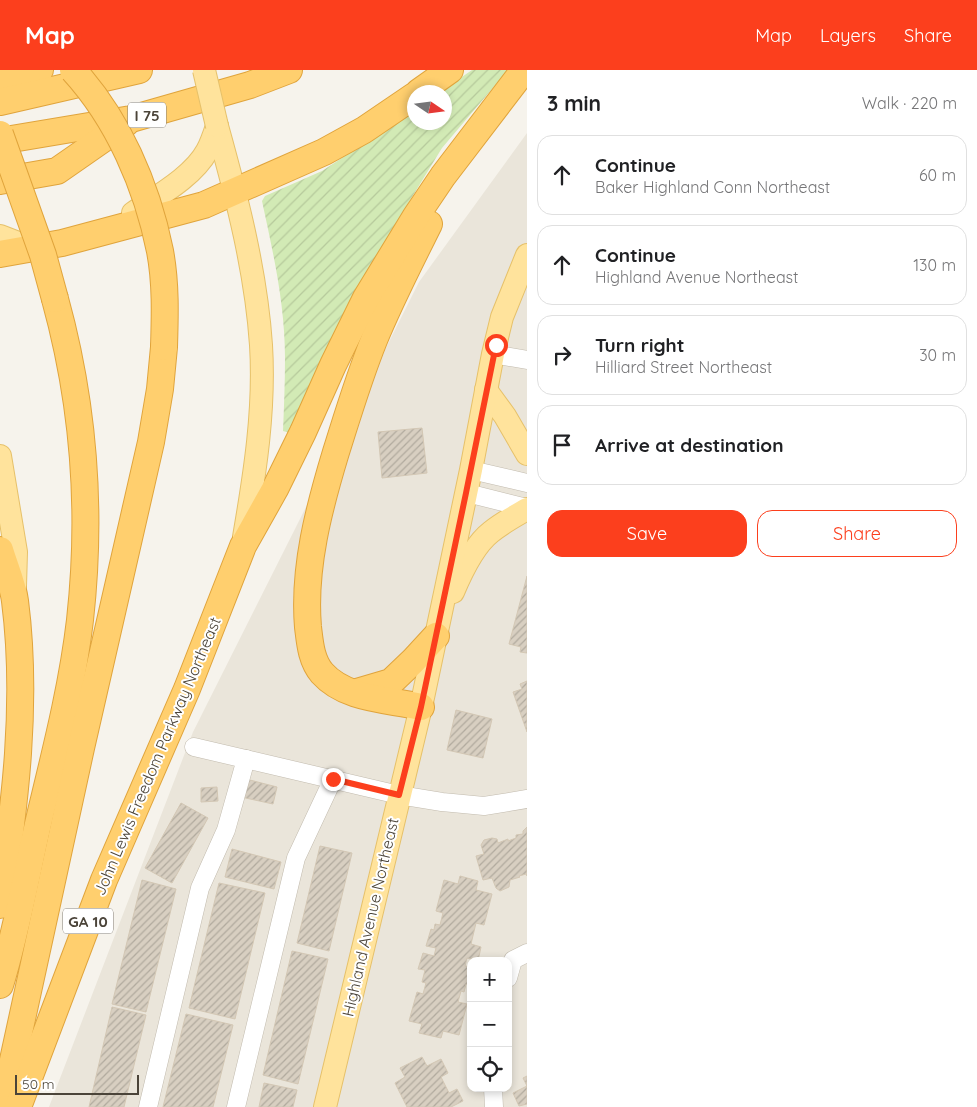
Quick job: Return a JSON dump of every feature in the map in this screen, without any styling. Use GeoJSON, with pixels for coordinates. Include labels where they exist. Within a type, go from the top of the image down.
{"type":"FeatureCollection","features":[{"type":"Feature","properties":{"kind":"highway"},"geometry":{"type":"LineString","coordinates":[[0,77],[40,70]]}},
{"type":"Feature","properties":{"kind":"highway"},"geometry":{"type":"LineString","coordinates":[[3,1107],[83,739],[151,442],[160,389],[164,347],[166,312],[160,252],[144,194],[133,163],[120,138],[100,106],[72,70]]}},
{"type":"Feature","properties":{"kind":"highway"},"geometry":{"type":"LineString","coordinates":[[0,102],[139,70]]}},
{"type":"Feature","properties":{"kind":"highway","name":"I 75"},"geometry":{"type":"LineString","coordinates":[[0,140],[131,119],[250,85],[289,70]]}},
{"type":"Feature","properties":{"kind":"highway"},"geometry":{"type":"LineString","coordinates":[[429,85],[450,70]]}},
{"type":"Feature","properties":{"kind":"highway"},"geometry":{"type":"LineString","coordinates":[[421,707],[353,694],[332,683],[321,672],[313,658],[310,646],[307,588],[310,558],[327,483],[356,389],[394,295],[470,140],[524,70]]}},
{"type":"Feature","properties":{"kind":"highway"},"geometry":{"type":"LineString","coordinates":[[0,254],[54,245],[204,205],[283,172],[324,152],[364,130],[407,101]]}},
{"type":"Feature","properties":{"kind":"highway"},"geometry":{"type":"LineString","coordinates":[[0,181],[57,171],[131,119]]}},
{"type":"Feature","properties":{"kind":"highway"},"geometry":{"type":"LineString","coordinates":[[0,134],[43,255],[65,335],[73,372],[80,427],[86,504],[80,621],[70,684],[0,985]]}},
{"type":"Feature","properties":{"kind":"highway","name":"John Lewis Freedom Parkway Northeast"},"geometry":{"type":"LineString","coordinates":[[18,1107],[104,880],[187,689],[243,546],[275,489],[366,298],[416,216],[470,140]]}},
{"type":"Feature","properties":{"kind":"highway"},"geometry":{"type":"LineString","coordinates":[[0,550],[15,600],[20,681],[19,747],[16,785],[0,905]]}},
{"type":"Feature","properties":{"kind":"highway"},"geometry":{"type":"LineString","coordinates":[[353,694],[391,682],[412,661],[436,632]]}},
{"type":"Feature","properties":{"kind":"main road"},"geometry":{"type":"LineString","coordinates":[[204,70],[215,142],[234,192],[257,302],[262,376],[257,456],[243,546]]}},
{"type":"Feature","properties":{"kind":"main road"},"geometry":{"type":"LineString","coordinates":[[106,232],[181,179],[196,165],[215,142]]}},
{"type":"Feature","properties":{"kind":"main road"},"geometry":{"type":"LineString","coordinates":[[0,236],[26,246],[54,245]]}},
{"type":"Feature","properties":{"kind":"main road","name":"Highland Avenue Northeast"},"geometry":{"type":"LineString","coordinates":[[324,1107],[421,707],[502,316],[527,255]]}},
{"type":"Feature","properties":{"kind":"main road"},"geometry":{"type":"LineString","coordinates":[[486,390],[505,416],[527,454]]}},
{"type":"Feature","properties":{"kind":"main road"},"geometry":{"type":"LineString","coordinates":[[0,456],[16,552],[15,600]]}},
{"type":"Feature","properties":{"kind":"main road"},"geometry":{"type":"LineString","coordinates":[[436,632],[460,577],[481,542],[490,533],[527,508]]}},
{"type":"Feature","properties":{"kind":"street"},"geometry":{"type":"LineString","coordinates":[[493,354],[527,360]]}},
{"type":"Feature","properties":{"kind":"street"},"geometry":{"type":"LineString","coordinates":[[471,470],[527,483]]}},
{"type":"Feature","properties":{"kind":"street"},"geometry":{"type":"LineString","coordinates":[[466,493],[527,508]]}},
{"type":"Feature","properties":{"kind":"street"},"geometry":{"type":"LineString","coordinates":[[194,747],[399,795],[442,802],[484,806],[527,799]]}},
{"type":"Feature","properties":{"kind":"street"},"geometry":{"type":"LineString","coordinates":[[148,1107],[200,888],[226,830],[246,759]]}},
{"type":"Feature","properties":{"kind":"street"},"geometry":{"type":"LineString","coordinates":[[236,1107],[296,858],[333,779]]}},
{"type":"Feature","properties":{"kind":"street"},"geometry":{"type":"LineString","coordinates":[[512,964],[513,960],[527,953]]}},
{"type":"Feature","properties":{"kind":"street"},"geometry":{"type":"LineString","coordinates":[[493,1092],[494,1107]]}},
{"type":"Feature","properties":{"kind":"shaded area"},"geometry":{"type":"Polygon","coordinates":[[[527,133],[527,1107],[49,1107],[193,732],[419,282],[527,133]]]}},
{"type":"Feature","properties":{"kind":"green space"},"geometry":{"type":"Polygon","coordinates":[[[472,70],[508,70],[442,148],[390,233],[338,328],[290,433],[283,431],[285,358],[283,318],[278,278],[262,201],[265,196],[322,171],[407,116],[407,130],[452,130],[452,85],[450,85],[472,70]]]}},
{"type":"Feature","properties":{"kind":"building"},"geometry":{"type":"Polygon","coordinates":[[[422,428],[427,473],[382,478],[378,432],[422,428]]]}},
{"type":"Feature","properties":{"kind":"building"},"geometry":{"type":"Polygon","coordinates":[[[527,576],[527,653],[520,652],[521,647],[509,644],[527,576]]]}},
{"type":"Feature","properties":{"kind":"building"},"geometry":{"type":"Polygon","coordinates":[[[527,681],[527,732],[513,692],[522,689],[520,684],[527,681]]]}},
{"type":"Feature","properties":{"kind":"building"},"geometry":{"type":"Polygon","coordinates":[[[456,710],[492,719],[483,758],[447,750],[456,710]]]}},
{"type":"Feature","properties":{"kind":"building"},"geometry":{"type":"Polygon","coordinates":[[[246,779],[277,787],[273,804],[241,797],[246,779]]]}},
{"type":"Feature","properties":{"kind":"building"},"geometry":{"type":"Polygon","coordinates":[[[217,787],[218,801],[201,802],[201,788],[217,787]]]}},
{"type":"Feature","properties":{"kind":"building"},"geometry":{"type":"Polygon","coordinates":[[[181,803],[208,818],[172,883],[145,868],[181,803]]]}},
{"type":"Feature","properties":{"kind":"building"},"geometry":{"type":"Polygon","coordinates":[[[527,827],[527,876],[526,874],[510,880],[509,887],[500,891],[496,888],[492,878],[483,880],[476,856],[484,854],[481,845],[484,840],[497,839],[498,843],[508,839],[508,841],[516,838],[516,835],[523,834],[527,827]]]}},
{"type":"Feature","properties":{"kind":"building"},"geometry":{"type":"Polygon","coordinates":[[[320,846],[352,853],[329,951],[297,943],[320,846]]]}},
{"type":"Feature","properties":{"kind":"building"},"geometry":{"type":"Polygon","coordinates":[[[232,849],[281,862],[274,889],[225,877],[232,849]]]}},
{"type":"Feature","properties":{"kind":"building"},"geometry":{"type":"Polygon","coordinates":[[[460,876],[478,881],[476,890],[492,894],[484,925],[476,923],[471,944],[481,947],[479,957],[467,957],[465,966],[467,966],[467,984],[464,992],[461,991],[458,1002],[467,1004],[459,1035],[443,1031],[441,1038],[419,1033],[422,1024],[409,1021],[417,992],[423,994],[426,983],[422,982],[425,970],[418,969],[423,953],[434,956],[436,948],[426,946],[431,929],[434,930],[435,924],[440,925],[443,913],[436,911],[444,880],[458,884],[460,876]]]}},
{"type":"Feature","properties":{"kind":"building"},"geometry":{"type":"Polygon","coordinates":[[[142,880],[176,889],[146,1012],[112,1004],[142,880]]]}},
{"type":"Feature","properties":{"kind":"building"},"geometry":{"type":"Polygon","coordinates":[[[219,883],[265,893],[235,1019],[189,1008],[219,883]]]}},
{"type":"Feature","properties":{"kind":"building"},"geometry":{"type":"Polygon","coordinates":[[[292,951],[328,959],[298,1084],[263,1075],[292,951]]]}},
{"type":"Feature","properties":{"kind":"building"},"geometry":{"type":"Polygon","coordinates":[[[112,1007],[146,1015],[124,1107],[89,1107],[112,1007]]]}},
{"type":"Feature","properties":{"kind":"building"},"geometry":{"type":"Polygon","coordinates":[[[186,1014],[233,1025],[213,1107],[163,1107],[186,1014]]]}},
{"type":"Feature","properties":{"kind":"building"},"geometry":{"type":"Polygon","coordinates":[[[422,1057],[427,1066],[441,1059],[448,1073],[441,1077],[449,1093],[457,1089],[463,1101],[451,1107],[407,1107],[395,1083],[405,1077],[400,1068],[422,1057]]]}},
{"type":"Feature","properties":{"kind":"building"},"geometry":{"type":"Polygon","coordinates":[[[527,1076],[527,1086],[523,1078],[527,1076]]]}},
{"type":"Feature","properties":{"kind":"building"},"geometry":{"type":"Polygon","coordinates":[[[264,1083],[297,1090],[293,1107],[259,1107],[264,1083]]]}},
{"type":"Feature","properties":{"kind":"building"},"geometry":{"type":"Polygon","coordinates":[[[527,1086],[527,1104],[519,1106],[513,1093],[527,1086]]]}},
{"type":"Feature","properties":{"kind":"route"},"geometry":{"type":"LineString","coordinates":[[333,779],[399,795],[421,707],[496,345]]}}]}
